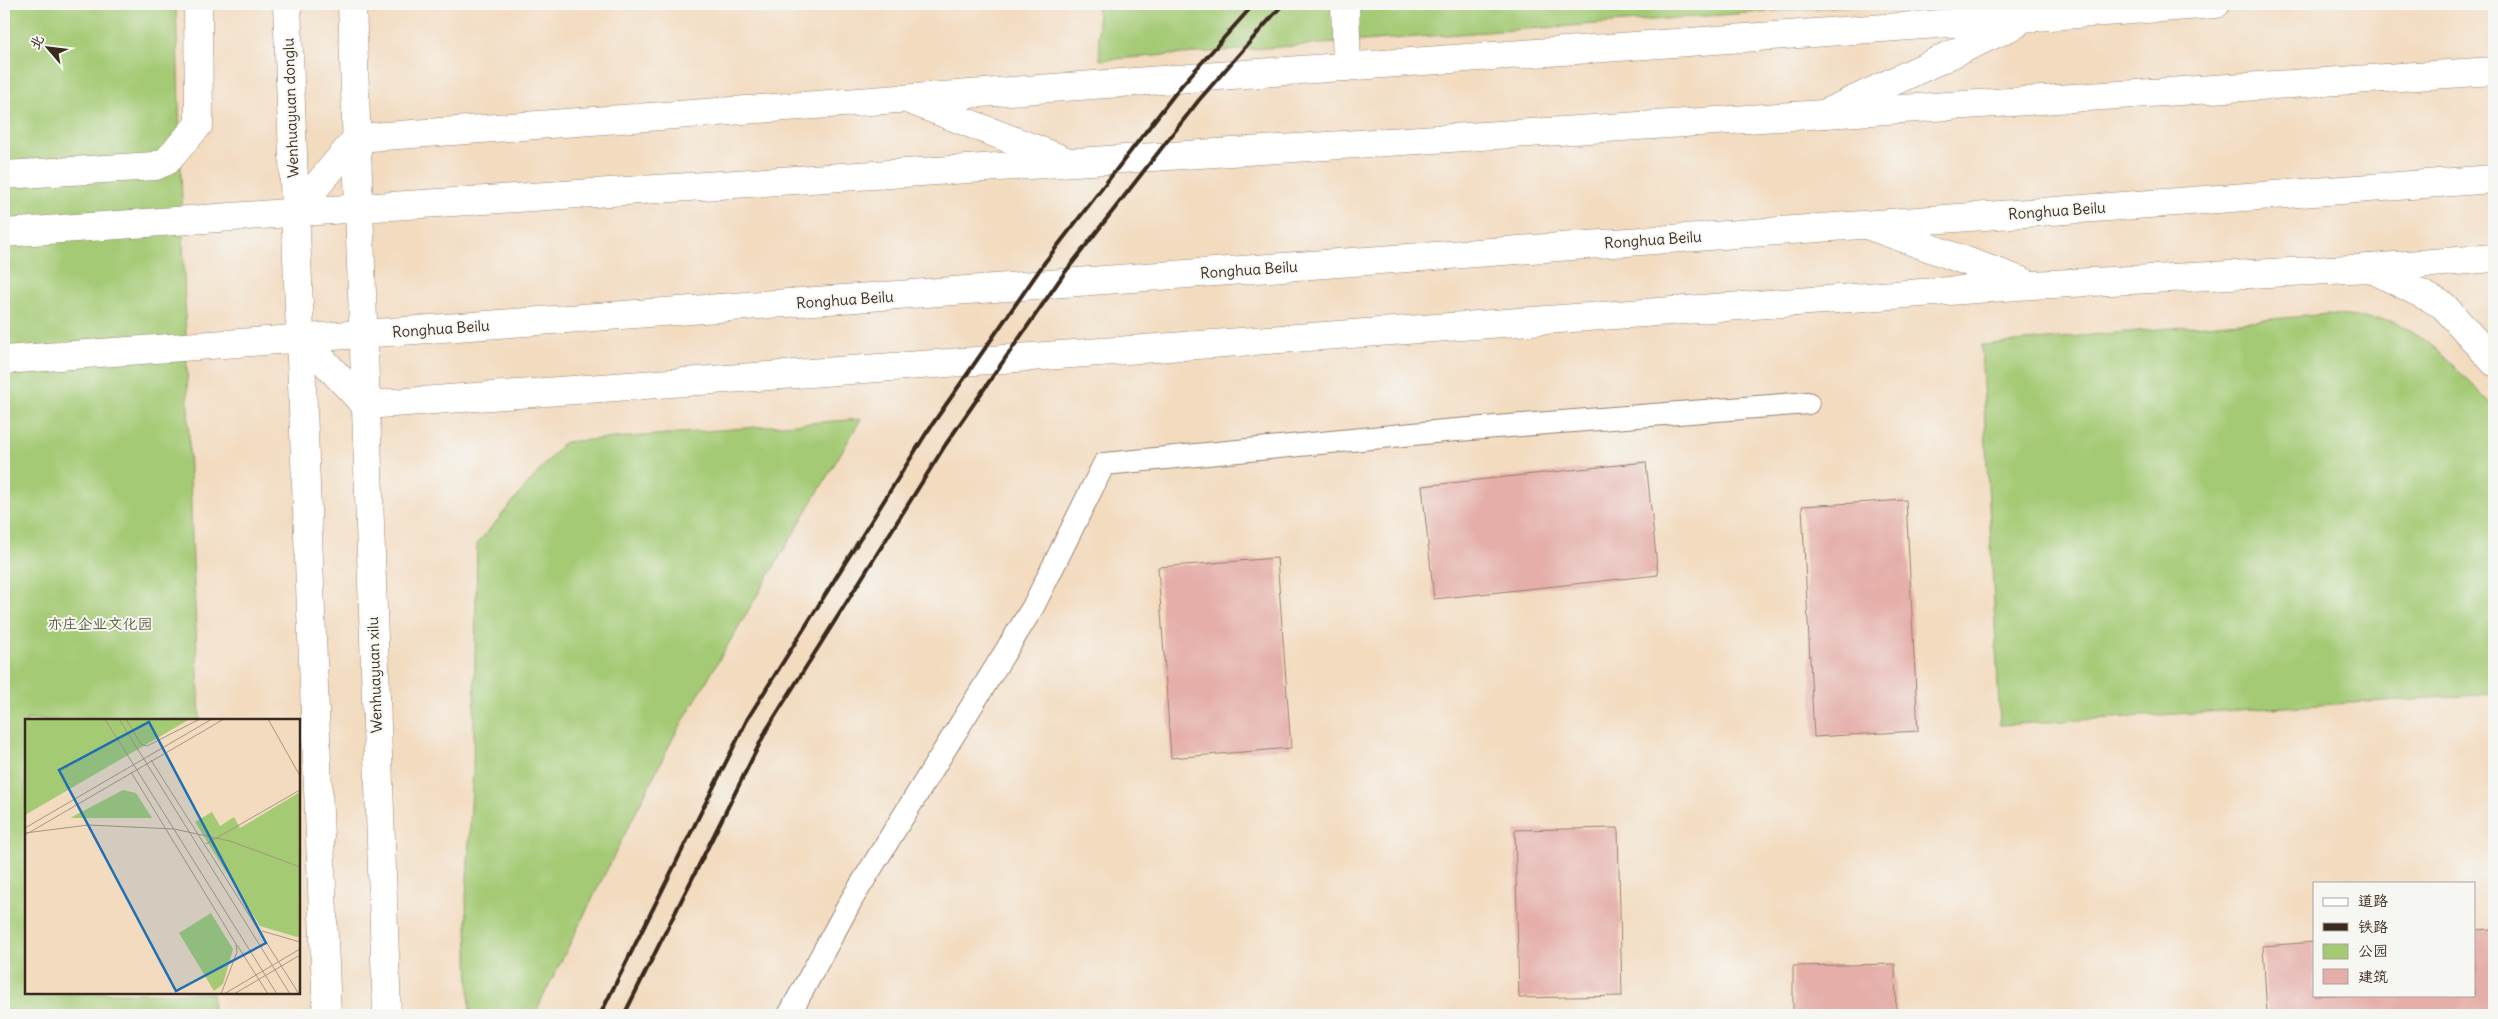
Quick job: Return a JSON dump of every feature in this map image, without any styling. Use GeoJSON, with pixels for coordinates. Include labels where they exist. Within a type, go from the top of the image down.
{"type":"FeatureCollection","features":[{"type":"Feature","properties":{"kind":"main road"},"geometry":{"type":"LineString","coordinates":[[4,175],[155,166],[167,161],[198,124],[198,4]]}},
{"type":"Feature","properties":{"kind":"main road","name":"Wenhuayuan donglu"},"geometry":{"type":"LineString","coordinates":[[288,4],[294,212],[302,338]]}},
{"type":"Feature","properties":{"kind":"main road"},"geometry":{"type":"LineString","coordinates":[[352,4],[360,208]]}},
{"type":"Feature","properties":{"kind":"main road"},"geometry":{"type":"LineString","coordinates":[[1345,4],[1347,67]]}},
{"type":"Feature","properties":{"kind":"main road"},"geometry":{"type":"LineString","coordinates":[[294,212],[357,138],[2216,4]]}},
{"type":"Feature","properties":{"kind":"main road"},"geometry":{"type":"LineString","coordinates":[[1824,114],[2031,17]]}},
{"type":"Feature","properties":{"kind":"main road"},"geometry":{"type":"LineString","coordinates":[[4,234],[294,212],[2494,71]]}},
{"type":"Feature","properties":{"kind":"main road"},"geometry":{"type":"LineString","coordinates":[[905,98],[1069,162]]}},
{"type":"Feature","properties":{"kind":"main road","name":"Ronghua Beilu"},"geometry":{"type":"LineString","coordinates":[[4,360],[2494,179]]}},
{"type":"Feature","properties":{"kind":"main road","name":"Wenhuayuan xilu"},"geometry":{"type":"LineString","coordinates":[[360,208],[365,405],[388,1015]]}},
{"type":"Feature","properties":{"kind":"main road"},"geometry":{"type":"LineString","coordinates":[[1867,225],[2032,285]]}},
{"type":"Feature","properties":{"kind":"main road"},"geometry":{"type":"LineString","coordinates":[[302,338],[365,405],[2032,285],[2370,268],[2494,258]]}},
{"type":"Feature","properties":{"kind":"main road"},"geometry":{"type":"LineString","coordinates":[[2370,268],[2443,305],[2494,362]]}},
{"type":"Feature","properties":{"kind":"main road"},"geometry":{"type":"LineString","coordinates":[[302,338],[327,1015]]}},
{"type":"Feature","properties":{"kind":"lane"},"geometry":{"type":"LineString","coordinates":[[788,1015],[852,899],[1033,607],[1104,464],[1454,430],[1808,403]]}},
{"type":"Feature","properties":{"kind":"green space","name":"亦庄企业文化园"},"geometry":{"type":"Polygon","coordinates":[[[4,4],[176,4],[192,539],[200,719],[25,719],[25,994],[212,994],[213,1015],[4,1015],[4,4]]]}},
{"type":"Feature","properties":{"kind":"green space"},"geometry":{"type":"Polygon","coordinates":[[[1097,4],[1872,4],[1100,60],[1097,4]]]}},
{"type":"Feature","properties":{"kind":"green space"},"geometry":{"type":"Polygon","coordinates":[[[2329,314],[2394,321],[2432,345],[2494,406],[2494,694],[2000,725],[1981,345],[2329,314]]]}},
{"type":"Feature","properties":{"kind":"green space"},"geometry":{"type":"Polygon","coordinates":[[[861,419],[673,738],[534,1015],[470,1015],[466,897],[473,771],[477,544],[564,442],[861,419]]]}},
{"type":"Feature","properties":{"kind":"building"},"geometry":{"type":"Polygon","coordinates":[[[1646,462],[1658,575],[1434,599],[1422,486],[1646,462]]]}},
{"type":"Feature","properties":{"kind":"building"},"geometry":{"type":"Polygon","coordinates":[[[1906,500],[1918,731],[1814,737],[1802,506],[1906,500]]]}},
{"type":"Feature","properties":{"kind":"building"},"geometry":{"type":"Polygon","coordinates":[[[1277,558],[1291,748],[1171,758],[1158,567],[1277,558]]]}},
{"type":"Feature","properties":{"kind":"building"},"geometry":{"type":"Polygon","coordinates":[[[1618,828],[1622,996],[1519,998],[1515,830],[1618,828]]]}},
{"type":"Feature","properties":{"kind":"building"},"geometry":{"type":"Polygon","coordinates":[[[2494,929],[2494,1015],[2267,1015],[2263,946],[2313,942],[2313,996],[2476,996],[2476,930],[2494,929]]]}},
{"type":"Feature","properties":{"kind":"building"},"geometry":{"type":"Polygon","coordinates":[[[1895,964],[1896,1015],[1793,1015],[1793,966],[1895,964]]]}},
{"type":"Feature","properties":{"kind":"railway"},"geometry":{"type":"LineString","coordinates":[[600,1015],[748,718],[927,432],[1045,262],[1181,86],[1254,4]]}},
{"type":"Feature","properties":{"kind":"railway"},"geometry":{"type":"LineString","coordinates":[[624,1015],[767,729],[946,444],[1063,275],[1199,100],[1283,4]]}}]}
